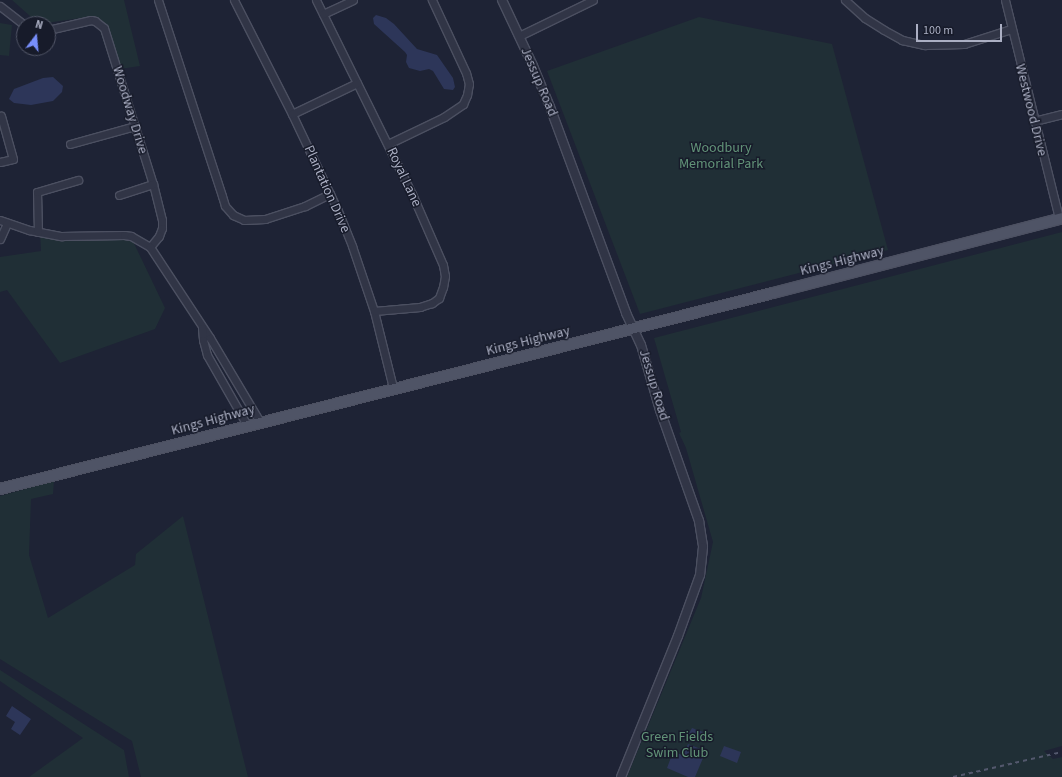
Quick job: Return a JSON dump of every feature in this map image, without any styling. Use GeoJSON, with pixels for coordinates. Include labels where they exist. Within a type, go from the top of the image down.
{"type":"FeatureCollection","features":[{"type":"Feature","properties":{"kind":"main road","name":"Kings Highway"},"geometry":{"type":"LineString","coordinates":[[0,489],[1060,218]]}},
{"type":"Feature","properties":{"kind":"street"},"geometry":{"type":"LineString","coordinates":[[158,0],[225,206],[233,215],[244,220],[265,219],[305,206],[330,194]]}},
{"type":"Feature","properties":{"kind":"street","name":"Plantation Drive"},"geometry":{"type":"LineString","coordinates":[[234,0],[292,114],[330,194],[352,246],[374,311],[393,388]]}},
{"type":"Feature","properties":{"kind":"street","name":"Royal Lane"},"geometry":{"type":"LineString","coordinates":[[316,0],[412,194],[443,265],[445,276],[439,298],[432,303],[420,307],[374,311]]}},
{"type":"Feature","properties":{"kind":"street"},"geometry":{"type":"LineString","coordinates":[[323,14],[353,0]]}},
{"type":"Feature","properties":{"kind":"street"},"geometry":{"type":"LineString","coordinates":[[388,144],[444,117],[463,104],[467,95],[469,84],[466,74],[432,0]]}},
{"type":"Feature","properties":{"kind":"street","name":"Jessup Road"},"geometry":{"type":"LineString","coordinates":[[502,0],[550,107],[626,313],[641,345],[660,410],[699,521],[703,548],[700,575],[690,606],[621,777]]}},
{"type":"Feature","properties":{"kind":"street"},"geometry":{"type":"LineString","coordinates":[[519,36],[593,0]]}},
{"type":"Feature","properties":{"kind":"street"},"geometry":{"type":"LineString","coordinates":[[845,0],[865,18],[884,30],[902,40],[924,45],[964,44],[1011,28]]}},
{"type":"Feature","properties":{"kind":"street","name":"Westwood Drive"},"geometry":{"type":"LineString","coordinates":[[1005,0],[1034,121],[1060,218]]}},
{"type":"Feature","properties":{"kind":"street"},"geometry":{"type":"LineString","coordinates":[[0,6],[16,19]]}},
{"type":"Feature","properties":{"kind":"street","name":"Woodway Drive"},"geometry":{"type":"LineString","coordinates":[[56,28],[90,20],[95,21],[104,28],[153,184],[162,220],[162,228],[150,247]]}},
{"type":"Feature","properties":{"kind":"street"},"geometry":{"type":"LineString","coordinates":[[292,114],[357,83]]}},
{"type":"Feature","properties":{"kind":"street"},"geometry":{"type":"LineString","coordinates":[[1034,121],[1062,114]]}},
{"type":"Feature","properties":{"kind":"street"},"geometry":{"type":"LineString","coordinates":[[0,162],[13,158],[2,116]]}},
{"type":"Feature","properties":{"kind":"street"},"geometry":{"type":"LineString","coordinates":[[70,144],[135,126]]}},
{"type":"Feature","properties":{"kind":"street"},"geometry":{"type":"LineString","coordinates":[[38,232],[37,192],[78,180]]}},
{"type":"Feature","properties":{"kind":"street"},"geometry":{"type":"LineString","coordinates":[[119,195],[153,184]]}},
{"type":"Feature","properties":{"kind":"street"},"geometry":{"type":"LineString","coordinates":[[0,239],[4,221],[38,232],[60,236],[131,236],[150,247],[190,305],[202,328],[210,338],[260,422]]}},
{"type":"Feature","properties":{"kind":"street"},"geometry":{"type":"LineString","coordinates":[[202,328],[203,340],[207,355],[247,425]]}},
{"type":"Feature","properties":{"kind":"green space"},"geometry":{"type":"Polygon","coordinates":[[[12,0],[124,0],[140,66],[113,70],[95,16],[56,22],[56,16],[30,16],[12,0]]]}},
{"type":"Feature","properties":{"kind":"green space","name":"Woodbury Memorial Park"},"geometry":{"type":"Polygon","coordinates":[[[699,17],[832,44],[888,250],[640,314],[547,71],[699,17]]]}},
{"type":"Feature","properties":{"kind":"green space"},"geometry":{"type":"Polygon","coordinates":[[[0,23],[12,25],[9,56],[0,55],[0,23]]]}},
{"type":"Feature","properties":{"kind":"green space"},"geometry":{"type":"Polygon","coordinates":[[[40,232],[130,235],[165,308],[155,329],[60,363],[7,290],[0,292],[0,257],[41,251],[40,232]]]}},
{"type":"Feature","properties":{"kind":"green space","name":"Green Fields Swim Club"},"geometry":{"type":"Polygon","coordinates":[[[1062,232],[1062,746],[1044,751],[1053,759],[1062,757],[1062,777],[627,777],[701,598],[713,542],[686,448],[679,433],[681,432],[654,338],[1062,232]]]}},
{"type":"Feature","properties":{"kind":"green space"},"geometry":{"type":"Polygon","coordinates":[[[54,481],[53,494],[31,499],[29,555],[48,618],[135,565],[136,554],[183,516],[248,777],[141,777],[132,741],[0,659],[0,496],[54,481]]]}},
{"type":"Feature","properties":{"kind":"green space"},"geometry":{"type":"Polygon","coordinates":[[[0,670],[124,750],[129,777],[29,777],[83,738],[0,681],[0,670]]]}},
{"type":"Feature","properties":{"kind":"water"},"geometry":{"type":"Polygon","coordinates":[[[376,15],[386,18],[394,24],[417,49],[437,55],[453,78],[455,87],[453,90],[444,89],[433,71],[429,69],[420,71],[409,68],[406,62],[407,55],[405,52],[374,24],[373,18],[376,15]]]}},
{"type":"Feature","properties":{"kind":"water"},"geometry":{"type":"Polygon","coordinates":[[[53,77],[63,86],[62,92],[53,101],[31,105],[14,103],[9,99],[14,89],[43,78],[53,77]]]}},
{"type":"Feature","properties":{"kind":"water"},"geometry":{"type":"Polygon","coordinates":[[[12,706],[31,719],[20,735],[11,729],[15,722],[6,716],[12,706]]]}},
{"type":"Feature","properties":{"kind":"water"},"geometry":{"type":"Polygon","coordinates":[[[692,728],[706,733],[703,741],[688,735],[692,728]]]}},
{"type":"Feature","properties":{"kind":"water"},"geometry":{"type":"Polygon","coordinates":[[[688,744],[706,751],[695,777],[688,777],[667,768],[673,752],[683,755],[688,744]]]}},
{"type":"Feature","properties":{"kind":"water"},"geometry":{"type":"Polygon","coordinates":[[[724,746],[741,752],[737,763],[720,756],[724,746]]]}},
{"type":"Feature","properties":{"kind":"railway"},"geometry":{"type":"LineString","coordinates":[[953,777],[1062,752]]}}]}
